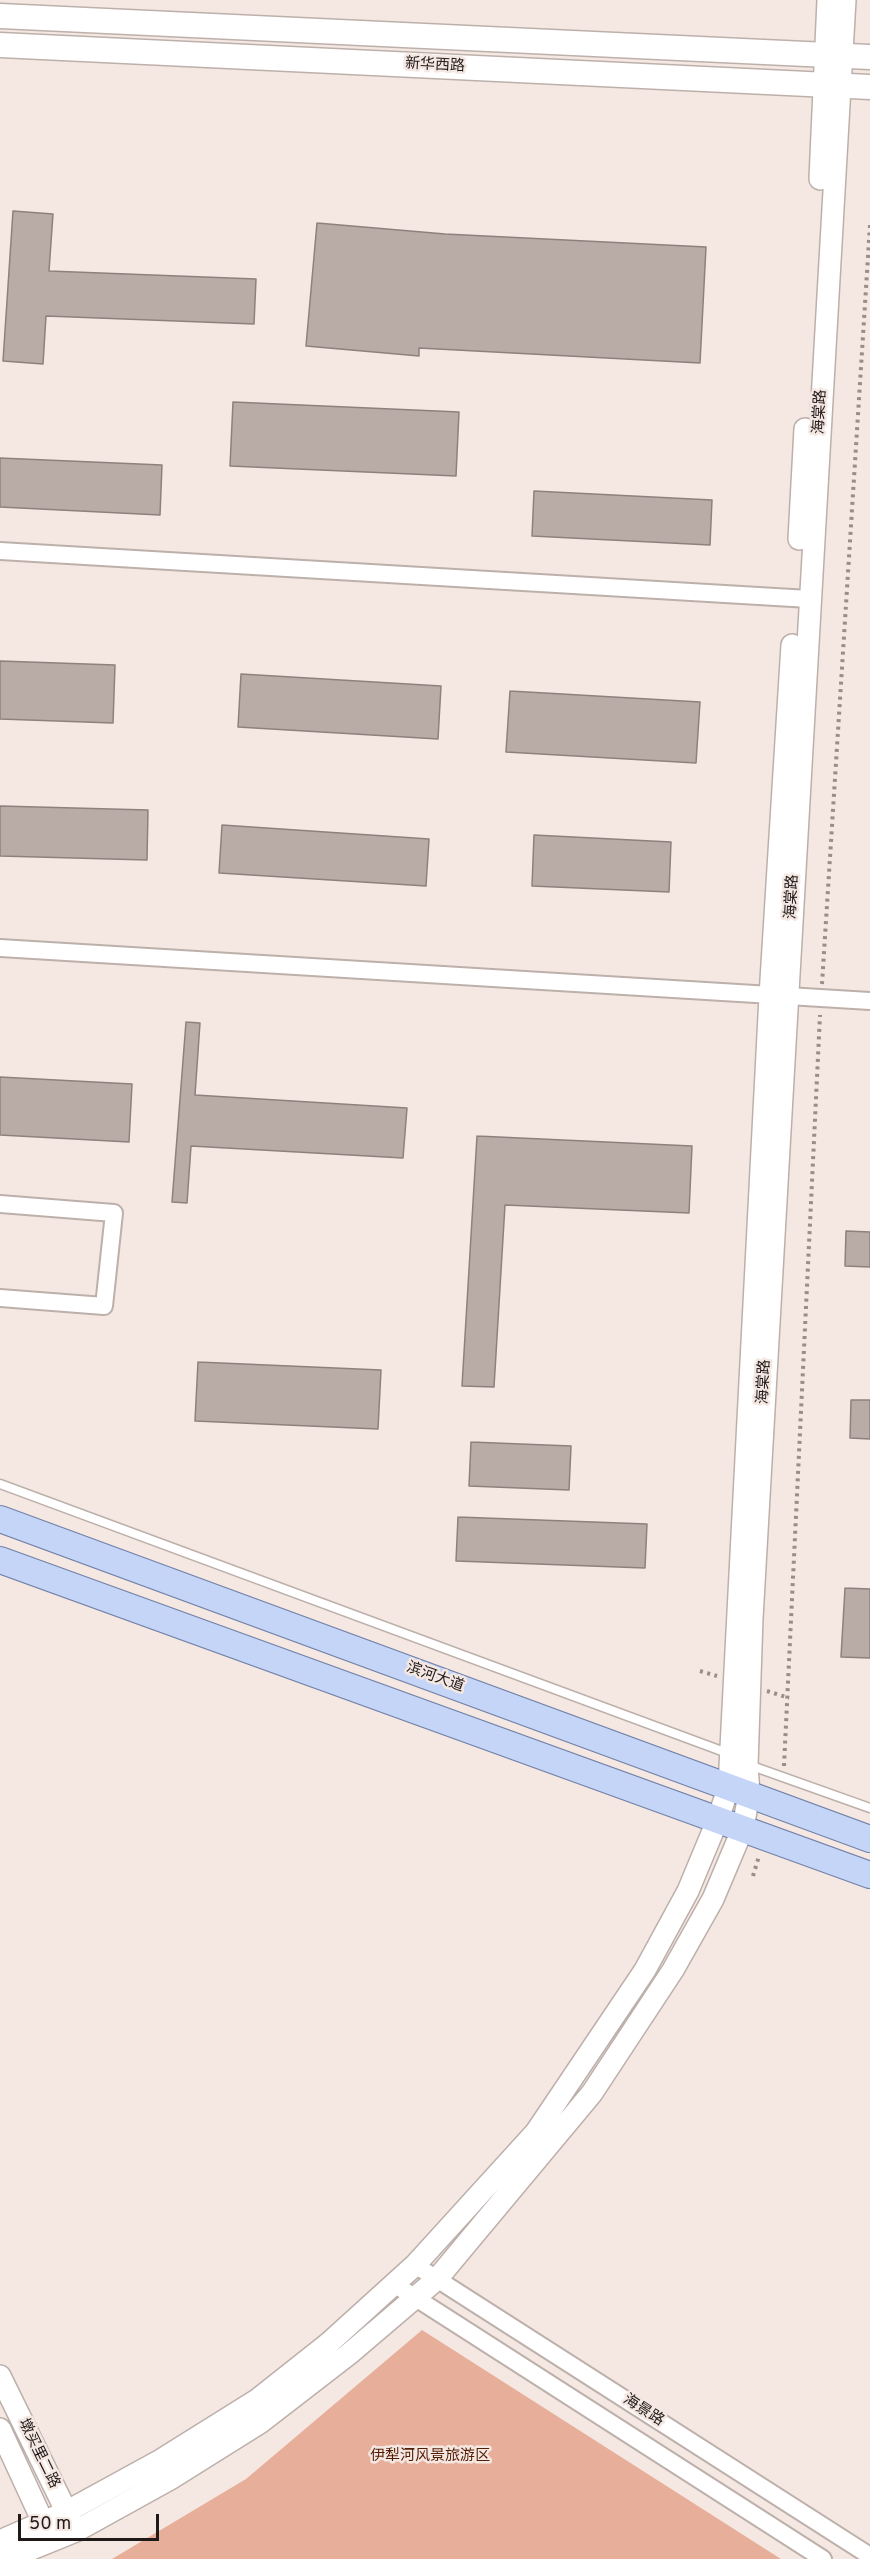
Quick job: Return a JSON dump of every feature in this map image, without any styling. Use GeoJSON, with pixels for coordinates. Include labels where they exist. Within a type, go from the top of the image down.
{"type":"FeatureCollection","features":[{"type":"Feature","properties":{"kind":"main road","name":"新华西路"},"geometry":{"type":"LineString","coordinates":[[0,16],[870,57]]}},
{"type":"Feature","properties":{"kind":"main road","name":"新华西路"},"geometry":{"type":"LineString","coordinates":[[0,45],[870,87]]}},
{"type":"Feature","properties":{"kind":"main road","name":"滨河大道"},"geometry":{"type":"LineString","coordinates":[[0,1519],[870,1839]]}},
{"type":"Feature","properties":{"kind":"main road"},"geometry":{"type":"LineString","coordinates":[[0,1560],[870,1875]]}},
{"type":"Feature","properties":{"kind":"street","name":"海棠路"},"geometry":{"type":"LineString","coordinates":[[828,0],[833,57]]}},
{"type":"Feature","properties":{"kind":"street","name":"海棠路"},"geometry":{"type":"LineString","coordinates":[[739,1790],[739,1759],[752,1618],[779,997],[802,599],[820,165],[833,57],[845,0]]}},
{"type":"Feature","properties":{"kind":"street"},"geometry":{"type":"LineString","coordinates":[[0,551],[802,599]]}},
{"type":"Feature","properties":{"kind":"street"},"geometry":{"type":"LineString","coordinates":[[0,948],[870,1001]]}},
{"type":"Feature","properties":{"kind":"street"},"geometry":{"type":"LineString","coordinates":[[0,1204],[114,1213],[104,1306],[0,1298]]}},
{"type":"Feature","properties":{"kind":"street"},"geometry":{"type":"LineString","coordinates":[[7,2559],[47,2532],[66,2512],[161,2460],[257,2400],[329,2343],[415,2265],[542,2122],[645,1970],[688,1891],[718,1819],[739,1790]]}},
{"type":"Feature","properties":{"kind":"street"},"geometry":{"type":"LineString","coordinates":[[0,2541],[47,2532],[76,2531],[170,2479],[261,2422],[349,2354],[437,2279],[592,2093],[673,1970],[754,1832],[739,1790]]}},
{"type":"Feature","properties":{"kind":"street","name":"海景路"},"geometry":{"type":"LineString","coordinates":[[415,2265],[870,2556]]}},
{"type":"Feature","properties":{"kind":"street","name":"海景路"},"geometry":{"type":"LineString","coordinates":[[394,2284],[823,2559]]}},
{"type":"Feature","properties":{"kind":"street","name":"墩买里二路"},"geometry":{"type":"LineString","coordinates":[[0,2376],[76,2531]]}},
{"type":"Feature","properties":{"kind":"street","name":"墩买里二路"},"geometry":{"type":"LineString","coordinates":[[0,2429],[47,2532]]}},
{"type":"Feature","properties":{"kind":"lane"},"geometry":{"type":"LineString","coordinates":[[0,1484],[870,1808]]}},
{"type":"Feature","properties":{"kind":"path"},"geometry":{"type":"LineString","coordinates":[[783,1777],[805,1366],[821,999],[870,225]]}},
{"type":"Feature","properties":{"kind":"path"},"geometry":{"type":"LineString","coordinates":[[753,1876],[754,1832]]}},
{"type":"Feature","properties":{"kind":"green space","name":"伊犁河风景旅游区"},"geometry":{"type":"Polygon","coordinates":[[[422,2330],[781,2559],[112,2559],[246,2479],[422,2330]]]}},
{"type":"Feature","properties":{"kind":"building"},"geometry":{"type":"Polygon","coordinates":[[[13,211],[53,214],[49,271],[256,279],[254,324],[46,316],[43,364],[3,361],[13,211]]]}},
{"type":"Feature","properties":{"kind":"building"},"geometry":{"type":"Polygon","coordinates":[[[317,223],[445,234],[706,247],[700,363],[419,348],[419,356],[306,346],[317,223]]]}},
{"type":"Feature","properties":{"kind":"building"},"geometry":{"type":"Polygon","coordinates":[[[233,402],[459,412],[456,476],[230,466],[233,402]]]}},
{"type":"Feature","properties":{"kind":"building"},"geometry":{"type":"Polygon","coordinates":[[[0,458],[162,465],[160,515],[0,507],[0,458]]]}},
{"type":"Feature","properties":{"kind":"building"},"geometry":{"type":"Polygon","coordinates":[[[534,491],[712,500],[710,545],[532,536],[534,491]]]}},
{"type":"Feature","properties":{"kind":"building"},"geometry":{"type":"Polygon","coordinates":[[[0,661],[115,665],[113,723],[0,719],[0,661]]]}},
{"type":"Feature","properties":{"kind":"building"},"geometry":{"type":"Polygon","coordinates":[[[241,674],[441,686],[438,739],[238,727],[241,674]]]}},
{"type":"Feature","properties":{"kind":"building"},"geometry":{"type":"Polygon","coordinates":[[[510,691],[700,702],[696,763],[506,752],[510,691]]]}},
{"type":"Feature","properties":{"kind":"building"},"geometry":{"type":"Polygon","coordinates":[[[0,806],[148,810],[147,860],[0,856],[0,806]]]}},
{"type":"Feature","properties":{"kind":"building"},"geometry":{"type":"Polygon","coordinates":[[[222,825],[429,839],[426,886],[219,873],[222,825]]]}},
{"type":"Feature","properties":{"kind":"building"},"geometry":{"type":"Polygon","coordinates":[[[534,835],[671,842],[669,892],[532,886],[534,835]]]}},
{"type":"Feature","properties":{"kind":"building"},"geometry":{"type":"Polygon","coordinates":[[[186,1022],[200,1023],[195,1095],[407,1108],[403,1158],[191,1146],[187,1203],[172,1202],[186,1022]]]}},
{"type":"Feature","properties":{"kind":"building"},"geometry":{"type":"Polygon","coordinates":[[[0,1077],[132,1084],[129,1142],[0,1135],[0,1077]]]}},
{"type":"Feature","properties":{"kind":"building"},"geometry":{"type":"Polygon","coordinates":[[[477,1136],[692,1146],[689,1213],[505,1205],[494,1387],[462,1386],[477,1136]]]}},
{"type":"Feature","properties":{"kind":"building"},"geometry":{"type":"Polygon","coordinates":[[[846,1231],[870,1232],[870,1267],[845,1266],[846,1231]]]}},
{"type":"Feature","properties":{"kind":"building"},"geometry":{"type":"Polygon","coordinates":[[[198,1362],[381,1370],[378,1429],[195,1421],[198,1362]]]}},
{"type":"Feature","properties":{"kind":"building"},"geometry":{"type":"Polygon","coordinates":[[[851,1400],[870,1400],[870,1439],[850,1438],[851,1400]]]}},
{"type":"Feature","properties":{"kind":"building"},"geometry":{"type":"Polygon","coordinates":[[[471,1442],[571,1446],[569,1490],[469,1486],[471,1442]]]}},
{"type":"Feature","properties":{"kind":"building"},"geometry":{"type":"Polygon","coordinates":[[[458,1517],[647,1524],[645,1568],[456,1561],[458,1517]]]}},
{"type":"Feature","properties":{"kind":"building"},"geometry":{"type":"Polygon","coordinates":[[[845,1588],[870,1589],[870,1658],[841,1657],[845,1588]]]}}]}
